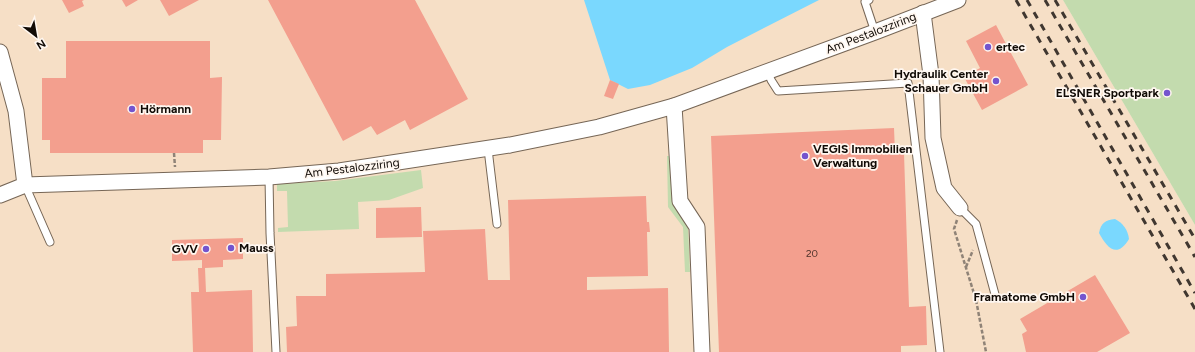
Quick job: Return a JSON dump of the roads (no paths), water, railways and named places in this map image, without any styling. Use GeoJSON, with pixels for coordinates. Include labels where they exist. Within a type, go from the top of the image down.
{"type":"FeatureCollection","features":[{"type":"Feature","properties":{"kind":"street"},"geometry":{"type":"LineString","coordinates":[[923,14],[958,0]]}},
{"type":"Feature","properties":{"kind":"street","name":"Am Pestalozziring"},"geometry":{"type":"LineString","coordinates":[[0,195],[25,184],[269,177],[339,171],[488,149],[599,127],[674,106],[923,14],[931,75],[933,138],[944,188],[960,208]]}},
{"type":"Feature","properties":{"kind":"street"},"geometry":{"type":"LineString","coordinates":[[0,52],[16,110],[25,184]]}},
{"type":"Feature","properties":{"kind":"street"},"geometry":{"type":"LineString","coordinates":[[674,106],[680,200],[697,227],[702,352]]}},
{"type":"Feature","properties":{"kind":"lane"},"geometry":{"type":"LineString","coordinates":[[869,0],[866,2],[875,32]]}},
{"type":"Feature","properties":{"kind":"lane"},"geometry":{"type":"LineString","coordinates":[[768,72],[778,91],[908,83],[940,352]]}},
{"type":"Feature","properties":{"kind":"lane"},"geometry":{"type":"LineString","coordinates":[[488,149],[497,224]]}},
{"type":"Feature","properties":{"kind":"lane"},"geometry":{"type":"LineString","coordinates":[[269,177],[270,233],[276,352]]}},
{"type":"Feature","properties":{"kind":"lane"},"geometry":{"type":"LineString","coordinates":[[25,184],[50,242]]}},
{"type":"Feature","properties":{"kind":"lane"},"geometry":{"type":"LineString","coordinates":[[960,208],[976,224],[996,298]]}},
{"type":"Feature","properties":{"kind":"water"},"geometry":{"type":"Polygon","coordinates":[[[584,0],[819,0],[727,47],[692,68],[650,85],[628,89],[610,80],[584,0]]]}},
{"type":"Feature","properties":{"kind":"water"},"geometry":{"type":"Polygon","coordinates":[[[1115,219],[1125,227],[1129,239],[1125,245],[1116,250],[1112,249],[1105,243],[1099,233],[1104,223],[1115,219]]]}},
{"type":"Feature","properties":{"kind":"railway"},"geometry":{"type":"LineString","coordinates":[[1016,0],[1195,309]]}},
{"type":"Feature","properties":{"kind":"railway"},"geometry":{"type":"LineString","coordinates":[[1027,0],[1195,293]]}},
{"type":"Feature","properties":{"kind":"railway"},"geometry":{"type":"LineString","coordinates":[[1045,0],[1195,257]]}},
{"type":"Feature","properties":{"kind":"railway"},"geometry":{"type":"LineString","coordinates":[[1055,0],[1195,239]]}},
{"type":"Feature","properties":{"kind":"place","name":"ertec"},"geometry":{"type":"Point","coordinates":[988,47]}},
{"type":"Feature","properties":{"kind":"place","name":"Hydraulik Center Schauer GmbH"},"geometry":{"type":"Point","coordinates":[996,81]}},
{"type":"Feature","properties":{"kind":"place","name":"ELSNER Sportpark"},"geometry":{"type":"Point","coordinates":[1167,93]}},
{"type":"Feature","properties":{"kind":"place","name":"Hörmann"},"geometry":{"type":"Point","coordinates":[132,109]}},
{"type":"Feature","properties":{"kind":"place","name":"VEGIS Immobilien Verwaltung"},"geometry":{"type":"Point","coordinates":[805,156]}},
{"type":"Feature","properties":{"kind":"place","name":"Mauss"},"geometry":{"type":"Point","coordinates":[231,248]}},
{"type":"Feature","properties":{"kind":"place","name":"GVV"},"geometry":{"type":"Point","coordinates":[206,249]}},
{"type":"Feature","properties":{"kind":"place","name":"Framatome GmbH"},"geometry":{"type":"Point","coordinates":[1083,297]}}]}
